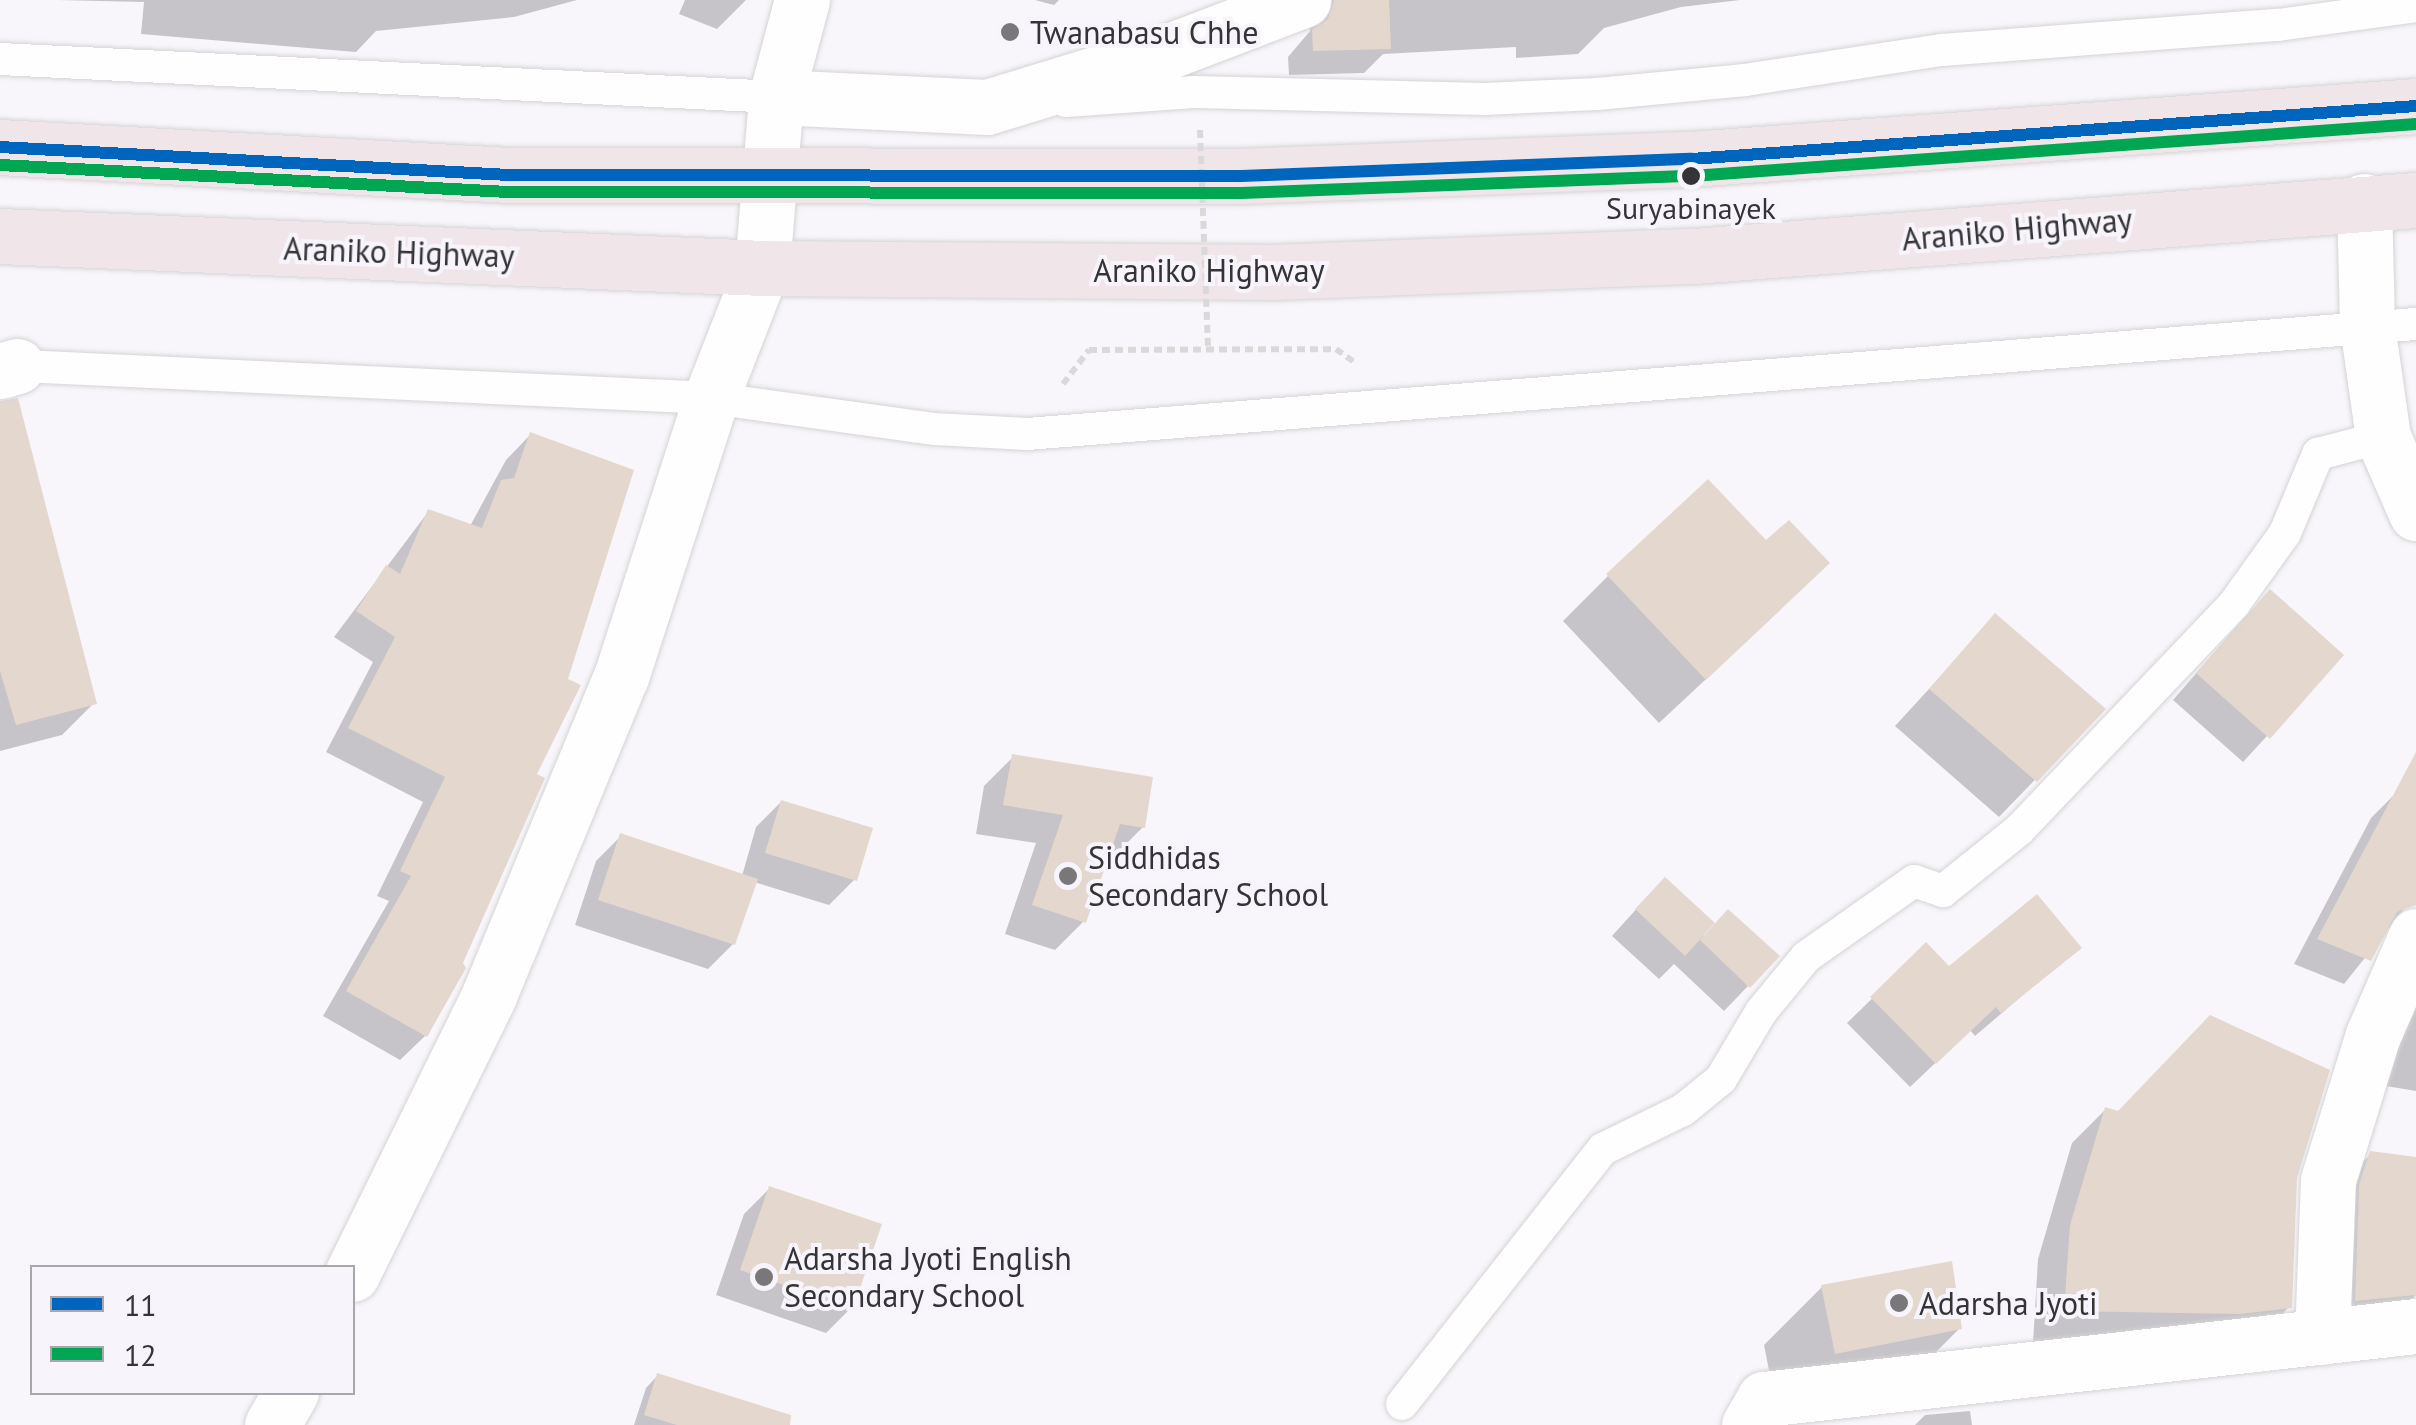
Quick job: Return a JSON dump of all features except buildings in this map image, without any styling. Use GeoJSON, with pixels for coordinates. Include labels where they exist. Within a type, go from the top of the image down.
{"type":"FeatureCollection","features":[{"type":"Feature","properties":{"kind":"highway"},"geometry":{"type":"LineString","coordinates":[[0,148],[509,176],[1241,176],[1691,158],[2416,106]]}},
{"type":"Feature","properties":{"kind":"highway","name":"Araniko Highway"},"geometry":{"type":"LineString","coordinates":[[0,236],[762,268],[1273,272],[1694,256],[2390,200]]}},
{"type":"Feature","properties":{"kind":"street"},"geometry":{"type":"LineString","coordinates":[[355,1268],[488,996],[622,677],[712,398],[762,268],[776,97],[802,0]]}},
{"type":"Feature","properties":{"kind":"street"},"geometry":{"type":"LineString","coordinates":[[776,97],[987,106],[1167,52],[1303,0]]}},
{"type":"Feature","properties":{"kind":"street"},"geometry":{"type":"LineString","coordinates":[[2390,200],[2392,324],[2383,437],[2416,513]]}},
{"type":"Feature","properties":{"kind":"street"},"geometry":{"type":"LineString","coordinates":[[2322,1337],[2328,1180],[2373,1036],[2416,936]]}},
{"type":"Feature","properties":{"kind":"street"},"geometry":{"type":"LineString","coordinates":[[1749,1425],[1764,1399],[2416,1326]]}},
{"type":"Feature","properties":{"kind":"street"},"geometry":{"type":"LineString","coordinates":[[272,1425],[289,1395]]}},
{"type":"Feature","properties":{"kind":"lane"},"geometry":{"type":"LineString","coordinates":[[987,106],[1194,92],[1465,99],[1598,94],[1746,80],[1942,50],[2278,25],[2416,6]]}},
{"type":"Feature","properties":{"kind":"lane"},"geometry":{"type":"LineString","coordinates":[[0,59],[776,97]]}},
{"type":"Feature","properties":{"kind":"lane"},"geometry":{"type":"LineString","coordinates":[[5,368],[712,398],[936,428],[1027,434],[2392,324]]}},
{"type":"Feature","properties":{"kind":"lane"},"geometry":{"type":"LineString","coordinates":[[1402,1404],[1603,1149],[1683,1110],[1721,1080],[1760,1012],[1806,956],[1914,881],[1943,890],[2019,830],[2234,604],[2285,533],[2318,454],[2383,437]]}},
{"type":"Feature","properties":{"kind":"path"},"geometry":{"type":"LineString","coordinates":[[1200,130],[1208,350]]}},
{"type":"Feature","properties":{"kind":"path"},"geometry":{"type":"LineString","coordinates":[[1088,350],[1336,349]]}},
{"type":"Feature","properties":{"kind":"transit line","name":"11"},"geometry":{"type":"LineString","coordinates":[[0,147],[509,175],[1241,176],[1691,159],[2416,106]]}},
{"type":"Feature","properties":{"kind":"transit line","name":"12"},"geometry":{"type":"LineString","coordinates":[[0,165],[509,192],[1241,193],[1692,176],[2416,124]]}},
{"type":"Feature","properties":{"kind":"place","name":"Twanabasu Chhe"},"geometry":{"type":"Point","coordinates":[1010,32]}},
{"type":"Feature","properties":{"kind":"place","name":"Suryabinayek"},"geometry":{"type":"Point","coordinates":[1691,176]}},
{"type":"Feature","properties":{"kind":"place","name":"Siddhidas Secondary School"},"geometry":{"type":"Point","coordinates":[1068,876]}},
{"type":"Feature","properties":{"kind":"place","name":"Adarsha Jyoti English Secondary School"},"geometry":{"type":"Point","coordinates":[764,1277]}},
{"type":"Feature","properties":{"kind":"place","name":"Adarsha Jyoti"},"geometry":{"type":"Point","coordinates":[1899,1303]}}]}
